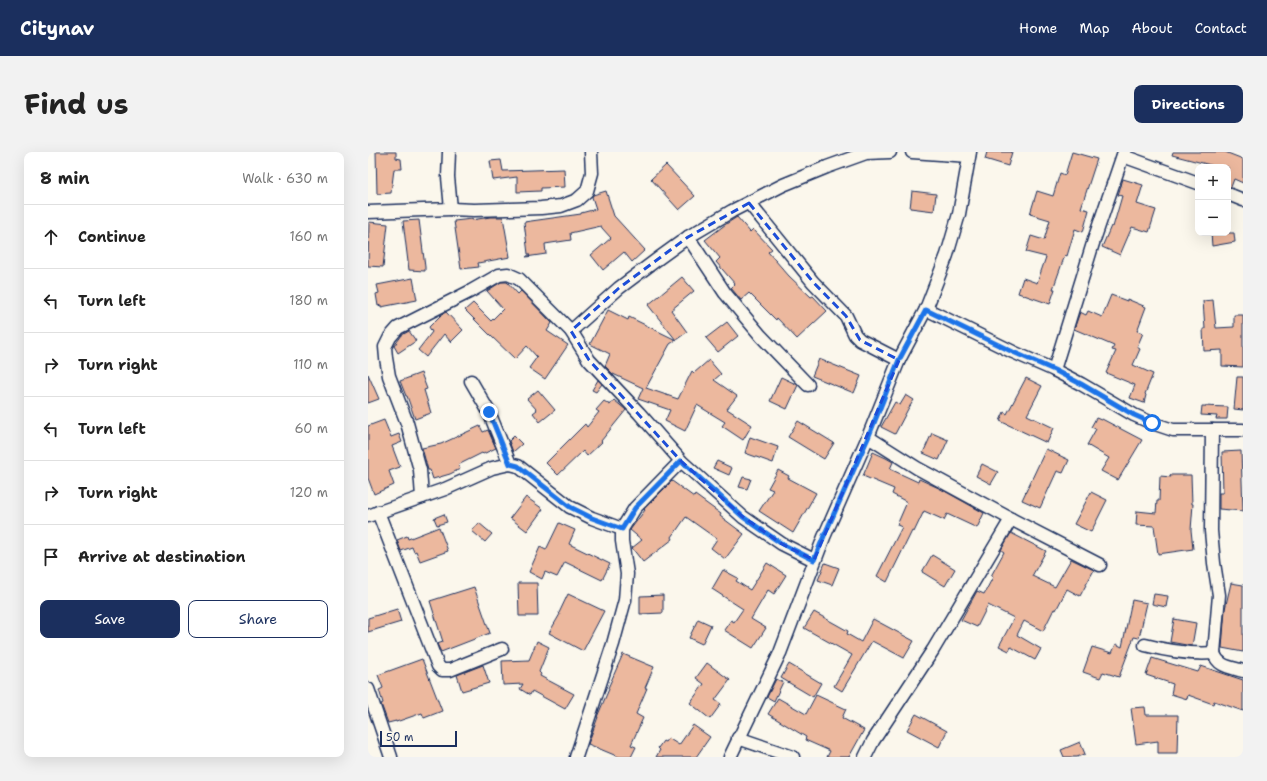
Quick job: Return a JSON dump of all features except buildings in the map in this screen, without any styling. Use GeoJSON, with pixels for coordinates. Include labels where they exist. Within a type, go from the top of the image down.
{"type":"FeatureCollection","features":[{"type":"Feature","properties":{"kind":"street"},"geometry":{"type":"LineString","coordinates":[[449,152],[448,177],[451,209]]}},
{"type":"Feature","properties":{"kind":"street"},"geometry":{"type":"LineString","coordinates":[[368,212],[541,208],[561,206],[577,200],[587,191],[592,173],[591,152]]}},
{"type":"Feature","properties":{"kind":"street"},"geometry":{"type":"LineString","coordinates":[[571,331],[619,288],[688,237],[783,185],[827,166],[866,153],[890,152]]}},
{"type":"Feature","properties":{"kind":"street"},"geometry":{"type":"LineString","coordinates":[[730,757],[780,653],[824,536],[868,438],[899,360],[926,310],[947,255],[959,214],[970,154],[912,152]]}},
{"type":"Feature","properties":{"kind":"street"},"geometry":{"type":"LineString","coordinates":[[1054,370],[1094,240],[1124,154],[1195,182]]}},
{"type":"Feature","properties":{"kind":"street"},"geometry":{"type":"LineString","coordinates":[[1231,195],[1243,200]]}},
{"type":"Feature","properties":{"kind":"street"},"geometry":{"type":"LineString","coordinates":[[749,203],[813,282],[846,316],[855,335],[860,340],[899,360]]}},
{"type":"Feature","properties":{"kind":"street"},"geometry":{"type":"LineString","coordinates":[[688,237],[725,293],[761,336],[808,385]]}},
{"type":"Feature","properties":{"kind":"street"},"geometry":{"type":"LineString","coordinates":[[422,497],[420,470],[407,423],[389,376],[385,347],[390,337],[398,328],[471,291],[488,280],[499,275],[508,274],[519,279],[571,331],[589,360],[639,413],[681,461],[743,517],[782,544],[814,560]]}},
{"type":"Feature","properties":{"kind":"street"},"geometry":{"type":"LineString","coordinates":[[926,310],[1054,370],[1134,415],[1152,423],[1173,430],[1243,430]]}},
{"type":"Feature","properties":{"kind":"street"},"geometry":{"type":"LineString","coordinates":[[471,381],[492,418],[510,464]]}},
{"type":"Feature","properties":{"kind":"street"},"geometry":{"type":"LineString","coordinates":[[1212,430],[1212,531],[1214,563],[1219,595],[1214,653],[1220,664],[1243,671]]}},
{"type":"Feature","properties":{"kind":"street"},"geometry":{"type":"LineString","coordinates":[[868,438],[917,468],[1100,565]]}},
{"type":"Feature","properties":{"kind":"street"},"geometry":{"type":"LineString","coordinates":[[576,757],[613,644],[625,600],[627,574],[622,541],[622,529],[635,508],[681,461]]}},
{"type":"Feature","properties":{"kind":"street"},"geometry":{"type":"LineString","coordinates":[[502,649],[450,670],[442,670],[438,666],[373,514],[445,489],[492,468],[510,464],[518,466],[570,507],[592,518],[622,529]]}},
{"type":"Feature","properties":{"kind":"street"},"geometry":{"type":"LineString","coordinates":[[865,757],[873,741],[933,650],[1011,519]]}},
{"type":"Feature","properties":{"kind":"street"},"geometry":{"type":"LineString","coordinates":[[1145,645],[1168,651],[1198,654],[1214,653]]}},
{"type":"Feature","properties":{"kind":"street"},"geometry":{"type":"LineString","coordinates":[[368,689],[391,757]]}},
{"type":"Feature","properties":{"kind":"street"},"geometry":{"type":"LineString","coordinates":[[738,738],[793,757]]}},
{"type":"Feature","properties":{"kind":"highlighted area"},"geometry":{"type":"Polygon","coordinates":[[[749,203],[813,282],[846,316],[860,340],[899,360],[814,560],[782,544],[743,517],[681,461],[589,360],[571,331],[619,288],[688,237],[749,203]]]}},
{"type":"Feature","properties":{"kind":"route"},"geometry":{"type":"LineString","coordinates":[[489,412],[510,464],[518,466],[570,507],[592,518],[622,529],[635,508],[681,461],[712,491],[743,517],[782,544],[814,560],[868,438],[899,360],[926,310],[1054,370],[1134,415],[1152,423]]}}]}
